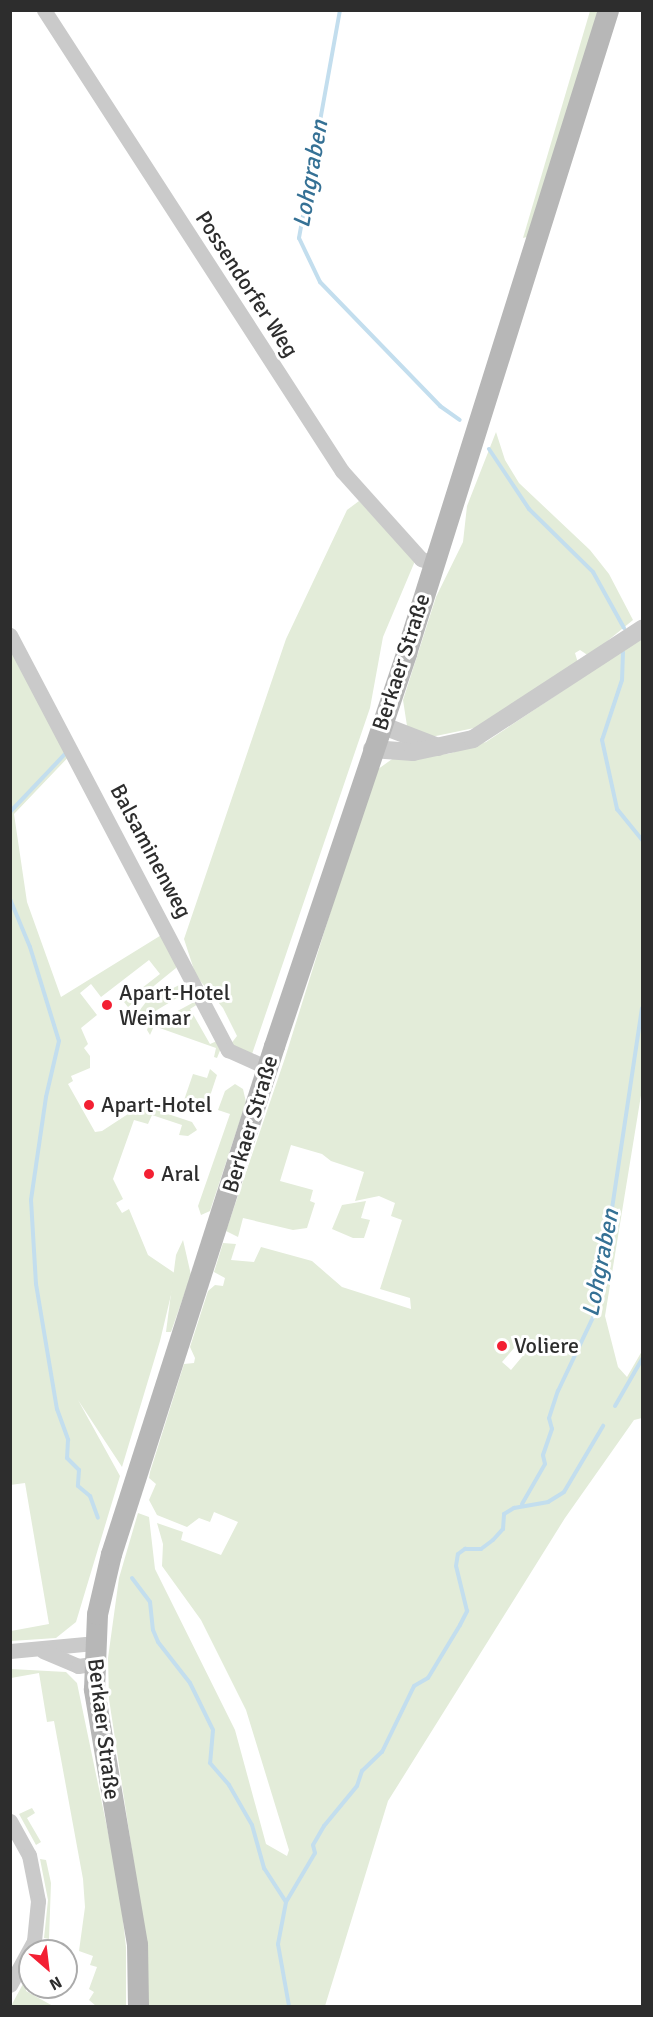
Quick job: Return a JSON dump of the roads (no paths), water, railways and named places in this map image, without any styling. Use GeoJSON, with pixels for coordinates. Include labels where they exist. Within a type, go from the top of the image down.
{"type":"FeatureCollection","features":[{"type":"Feature","properties":{"kind":"main road","name":"Berkaer Straße"},"geometry":{"type":"LineString","coordinates":[[138,2007],[137,1944],[93,1654],[114,1545],[381,725],[608,10]]}},
{"type":"Feature","properties":{"kind":"street","name":"Possendorfer Weg"},"geometry":{"type":"LineString","coordinates":[[44,10],[342,471],[421,559],[433,563]]}},
{"type":"Feature","properties":{"kind":"street"},"geometry":{"type":"LineString","coordinates":[[372,749],[404,753],[473,739],[505,721],[642,629]]}},
{"type":"Feature","properties":{"kind":"street","name":"Balsaminenweg"},"geometry":{"type":"LineString","coordinates":[[10,635],[228,1050],[268,1068]]}},
{"type":"Feature","properties":{"kind":"street"},"geometry":{"type":"LineString","coordinates":[[381,725],[438,747]]}},
{"type":"Feature","properties":{"kind":"street"},"geometry":{"type":"LineString","coordinates":[[10,1651],[93,1654]]}},
{"type":"Feature","properties":{"kind":"street"},"geometry":{"type":"LineString","coordinates":[[43,1651],[78,1666],[93,1654]]}},
{"type":"Feature","properties":{"kind":"street"},"geometry":{"type":"LineString","coordinates":[[10,1821],[29,1855],[38,1901],[34,1941],[10,1985]]}},
{"type":"Feature","properties":{"kind":"waterway","name":"Lohgraben"},"geometry":{"type":"LineString","coordinates":[[340,10],[299,238],[320,282],[440,406],[460,420]]}},
{"type":"Feature","properties":{"kind":"waterway","name":"Lohgraben"},"geometry":{"type":"LineString","coordinates":[[489,449],[529,509],[593,572],[624,628]]}},
{"type":"Feature","properties":{"kind":"waterway","name":"Lohgraben"},"geometry":{"type":"LineString","coordinates":[[623,652],[622,680],[602,740],[617,809],[642,840]]}},
{"type":"Feature","properties":{"kind":"waterway"},"geometry":{"type":"LineString","coordinates":[[10,812],[66,753]]}},
{"type":"Feature","properties":{"kind":"waterway"},"geometry":{"type":"LineString","coordinates":[[10,899],[30,947],[59,1041],[46,1097],[31,1200],[36,1284],[57,1409],[68,1440],[67,1458],[79,1470],[78,1486],[90,1496],[98,1518]]}},
{"type":"Feature","properties":{"kind":"waterway","name":"Lohgraben"},"geometry":{"type":"LineString","coordinates":[[522,1504],[545,1464],[543,1455],[552,1429],[549,1418],[558,1391],[597,1309],[642,1008]]}},
{"type":"Feature","properties":{"kind":"waterway"},"geometry":{"type":"LineString","coordinates":[[615,1406],[642,1359]]}},
{"type":"Feature","properties":{"kind":"waterway"},"geometry":{"type":"LineString","coordinates":[[289,2006],[278,1944],[286,1902],[315,1853],[313,1845],[324,1826],[357,1786],[362,1771],[382,1752],[414,1686],[428,1678],[467,1611],[456,1566],[458,1554],[465,1549],[481,1549],[493,1540],[503,1529],[504,1514],[514,1508],[548,1502],[564,1492],[603,1426]]}},
{"type":"Feature","properties":{"kind":"waterway"},"geometry":{"type":"LineString","coordinates":[[132,1578],[150,1602],[153,1630],[158,1642],[190,1683],[213,1730],[210,1763],[229,1785],[252,1825],[264,1868],[286,1902]]}},
{"type":"Feature","properties":{"kind":"place","name":"Apart-Hotel Weimar"},"geometry":{"type":"Point","coordinates":[107,1005]}},
{"type":"Feature","properties":{"kind":"place","name":"Apart-Hotel"},"geometry":{"type":"Point","coordinates":[89,1105]}},
{"type":"Feature","properties":{"kind":"place","name":"Aral"},"geometry":{"type":"Point","coordinates":[149,1174]}},
{"type":"Feature","properties":{"kind":"place","name":"Voliere"},"geometry":{"type":"Point","coordinates":[502,1346]}}]}
